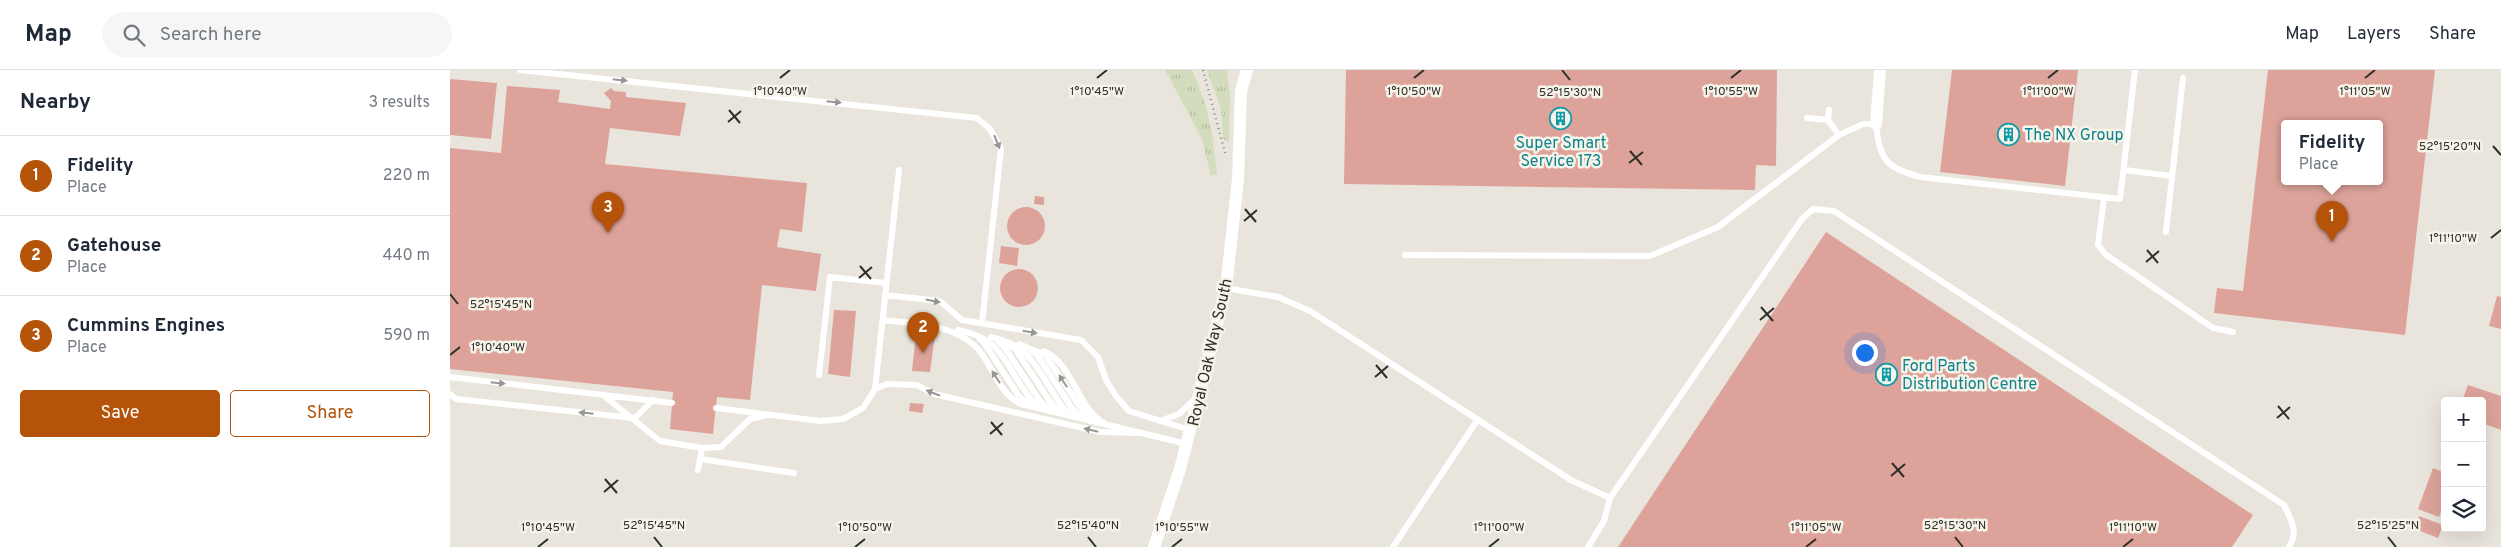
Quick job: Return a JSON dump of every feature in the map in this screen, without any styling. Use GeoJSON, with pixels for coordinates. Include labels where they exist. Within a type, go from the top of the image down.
{"type":"FeatureCollection","features":[{"type":"Feature","properties":{"kind":"street","name":"Royal Oak Way South"},"geometry":{"type":"LineString","coordinates":[[1236,70],[1241,92]]}},
{"type":"Feature","properties":{"kind":"street","name":"Royal Oak Way South"},"geometry":{"type":"LineString","coordinates":[[1154,547],[1187,444],[1226,288],[1238,179],[1241,92],[1247,70]]}},
{"type":"Feature","properties":{"kind":"street"},"geometry":{"type":"LineString","coordinates":[[1876,124],[1880,70]]}},
{"type":"Feature","properties":{"kind":"lane"},"geometry":{"type":"LineString","coordinates":[[520,70],[976,118],[990,128],[1000,149],[982,323]]}},
{"type":"Feature","properties":{"kind":"lane"},"geometry":{"type":"LineString","coordinates":[[1405,255],[1650,256],[1718,227],[1839,135],[1863,124],[1876,124],[1879,151],[1889,163],[1904,172],[1920,177],[2120,199],[2125,170],[2135,70]]}},
{"type":"Feature","properties":{"kind":"lane"},"geometry":{"type":"LineString","coordinates":[[2166,232],[2183,78]]}},
{"type":"Feature","properties":{"kind":"lane"},"geometry":{"type":"LineString","coordinates":[[1829,110],[1828,120],[1839,135]]}},
{"type":"Feature","properties":{"kind":"lane"},"geometry":{"type":"LineString","coordinates":[[1807,118],[1828,120]]}},
{"type":"Feature","properties":{"kind":"lane"},"geometry":{"type":"LineString","coordinates":[[716,408],[820,421],[843,420],[863,408],[875,389],[899,170]]}},
{"type":"Feature","properties":{"kind":"lane"},"geometry":{"type":"LineString","coordinates":[[2125,170],[2171,176]]}},
{"type":"Feature","properties":{"kind":"lane"},"geometry":{"type":"LineString","coordinates":[[2104,198],[2098,245],[2105,254],[2214,328],[2233,332]]}},
{"type":"Feature","properties":{"kind":"lane"},"geometry":{"type":"LineString","coordinates":[[1588,547],[1604,522],[1610,498],[1802,219],[1813,210],[1834,211],[2284,505],[2295,526],[2293,542],[2289,547]]}},
{"type":"Feature","properties":{"kind":"lane"},"geometry":{"type":"LineString","coordinates":[[819,375],[830,277],[886,283]]}},
{"type":"Feature","properties":{"kind":"lane"},"geometry":{"type":"LineString","coordinates":[[1226,288],[1278,297],[1310,310],[1571,480],[1610,498]]}},
{"type":"Feature","properties":{"kind":"lane"},"geometry":{"type":"LineString","coordinates":[[885,295],[940,301],[962,320],[1081,340],[1098,357],[1106,380],[1128,411],[1190,430]]}},
{"type":"Feature","properties":{"kind":"lane"},"geometry":{"type":"LineString","coordinates":[[882,320],[970,332],[1013,347],[1054,407],[1066,415]]}},
{"type":"Feature","properties":{"kind":"lane"},"geometry":{"type":"LineString","coordinates":[[948,328],[975,346],[1013,400],[1045,410],[1187,444]]}},
{"type":"Feature","properties":{"kind":"lane"},"geometry":{"type":"LineString","coordinates":[[958,330],[981,340],[1022,400],[1034,407]]}},
{"type":"Feature","properties":{"kind":"lane"},"geometry":{"type":"LineString","coordinates":[[970,332],[992,342],[1030,398],[1045,410]]}},
{"type":"Feature","properties":{"kind":"lane"},"geometry":{"type":"LineString","coordinates":[[981,335],[1003,345],[1040,401],[1056,412]]}},
{"type":"Feature","properties":{"kind":"lane"},"geometry":{"type":"LineString","coordinates":[[991,338],[1044,351],[1056,358],[1096,418],[1109,425]]}},
{"type":"Feature","properties":{"kind":"lane"},"geometry":{"type":"LineString","coordinates":[[1002,340],[1026,352],[1061,406],[1077,418]]}},
{"type":"Feature","properties":{"kind":"lane"},"geometry":{"type":"LineString","coordinates":[[1013,343],[1034,352],[1072,408],[1087,420]]}},
{"type":"Feature","properties":{"kind":"lane"},"geometry":{"type":"LineString","coordinates":[[1023,345],[1045,355],[1086,415],[1098,423]]}},
{"type":"Feature","properties":{"kind":"lane"},"geometry":{"type":"LineString","coordinates":[[450,377],[672,403]]}},
{"type":"Feature","properties":{"kind":"lane"},"geometry":{"type":"LineString","coordinates":[[875,389],[887,384],[917,385],[934,394],[1102,432],[1140,433]]}},
{"type":"Feature","properties":{"kind":"lane"},"geometry":{"type":"LineString","coordinates":[[1159,422],[1174,416],[1187,407],[1200,390]]}},
{"type":"Feature","properties":{"kind":"lane"},"geometry":{"type":"LineString","coordinates":[[450,394],[456,398],[634,419]]}},
{"type":"Feature","properties":{"kind":"lane"},"geometry":{"type":"LineString","coordinates":[[601,394],[660,441],[702,448],[714,449],[721,447],[750,419],[776,416]]}},
{"type":"Feature","properties":{"kind":"lane"},"geometry":{"type":"LineString","coordinates":[[634,419],[653,400]]}},
{"type":"Feature","properties":{"kind":"lane"},"geometry":{"type":"LineString","coordinates":[[1393,547],[1478,419]]}},
{"type":"Feature","properties":{"kind":"lane"},"geometry":{"type":"LineString","coordinates":[[698,470],[702,448]]}},
{"type":"Feature","properties":{"kind":"lane"},"geometry":{"type":"LineString","coordinates":[[700,459],[794,473]]}},
{"type":"Feature","properties":{"kind":"path"},"geometry":{"type":"LineString","coordinates":[[1203,70],[1226,161],[1238,179]]}},
{"type":"Feature","properties":{"kind":"green space"},"geometry":{"type":"Polygon","coordinates":[[[1165,70],[1192,70],[1198,83],[1209,121],[1217,174],[1211,176],[1202,139],[1165,70]]]}},
{"type":"Feature","properties":{"kind":"green space"},"geometry":{"type":"Polygon","coordinates":[[[1207,70],[1227,70],[1230,97],[1229,142],[1223,139],[1221,109],[1207,70]]]}},
{"type":"Feature","properties":{"kind":"building","name":"Super Smart Service 173"},"geometry":{"type":"Polygon","coordinates":[[[1346,70],[1777,70],[1776,166],[1756,165],[1755,190],[1344,184],[1346,70]]]}},
{"type":"Feature","properties":{"kind":"building","name":"The NX Group"},"geometry":{"type":"Polygon","coordinates":[[[1952,70],[2078,70],[2065,186],[1940,172],[1952,70]]]}},
{"type":"Feature","properties":{"kind":"building"},"geometry":{"type":"Polygon","coordinates":[[[2268,70],[2435,70],[2405,335],[2214,313],[2217,288],[2243,291],[2268,70]]]}},
{"type":"Feature","properties":{"kind":"building"},"geometry":{"type":"Polygon","coordinates":[[[450,79],[497,83],[491,139],[450,135],[450,79]]]}},
{"type":"Feature","properties":{"kind":"building"},"geometry":{"type":"Polygon","coordinates":[[[507,86],[560,90],[558,102],[610,109],[611,101],[604,93],[611,88],[614,91],[626,92],[626,97],[686,103],[680,136],[610,128],[605,164],[807,183],[802,232],[780,229],[777,247],[821,254],[816,291],[762,285],[750,400],[717,397],[713,434],[670,429],[673,392],[450,369],[450,148],[501,153],[507,86]]]}},
{"type":"Feature","properties":{"kind":"building"},"geometry":{"type":"Polygon","coordinates":[[[1035,196],[1044,197],[1044,205],[1034,204],[1035,196]]]}},
{"type":"Feature","properties":{"kind":"building"},"geometry":{"type":"Polygon","coordinates":[[[1026,207],[1033,208],[1039,213],[1044,219],[1044,233],[1039,239],[1033,244],[1026,245],[1019,244],[1013,239],[1008,233],[1007,226],[1008,219],[1013,213],[1019,208],[1026,207]]]}},
{"type":"Feature","properties":{"kind":"building","name":"Ford Parts Distribution Centre"},"geometry":{"type":"Polygon","coordinates":[[[1826,232],[2253,515],[2232,547],[1618,547],[1826,232]]]}},
{"type":"Feature","properties":{"kind":"building"},"geometry":{"type":"Polygon","coordinates":[[[1001,246],[1019,248],[1017,266],[999,263],[1001,246]]]}},
{"type":"Feature","properties":{"kind":"building"},"geometry":{"type":"Polygon","coordinates":[[[1019,269],[1032,275],[1038,288],[1032,301],[1019,307],[1006,301],[1000,288],[1006,275],[1019,269]]]}},
{"type":"Feature","properties":{"kind":"building"},"geometry":{"type":"Polygon","coordinates":[[[2497,296],[2501,297],[2501,329],[2489,326],[2497,296]]]}},
{"type":"Feature","properties":{"kind":"building"},"geometry":{"type":"Polygon","coordinates":[[[834,310],[856,311],[850,377],[828,374],[834,310]]]}},
{"type":"Feature","properties":{"kind":"building"},"geometry":{"type":"Polygon","coordinates":[[[916,334],[935,335],[930,372],[912,371],[916,334]]]}},
{"type":"Feature","properties":{"kind":"building"},"geometry":{"type":"Polygon","coordinates":[[[2468,385],[2501,396],[2501,430],[2486,424],[2486,397],[2464,397],[2468,385]]]}},
{"type":"Feature","properties":{"kind":"building"},"geometry":{"type":"Polygon","coordinates":[[[910,403],[924,404],[922,413],[909,411],[910,403]]]}},
{"type":"Feature","properties":{"kind":"building"},"geometry":{"type":"Polygon","coordinates":[[[2433,468],[2441,471],[2441,512],[2439,517],[2418,509],[2433,468]]]}},
{"type":"Feature","properties":{"kind":"building"},"geometry":{"type":"Polygon","coordinates":[[[2419,516],[2441,524],[2438,538],[2415,529],[2419,516]]]}},
{"type":"Feature","properties":{"kind":"place","name":"Super Smart Service 173"},"geometry":{"type":"Point","coordinates":[1561,118]}},
{"type":"Feature","properties":{"kind":"place","name":"The NX Group"},"geometry":{"type":"Point","coordinates":[2008,134]}},
{"type":"Feature","properties":{"kind":"place","name":"Cummins Engines"},"geometry":{"type":"Point","coordinates":[608,233]}},
{"type":"Feature","properties":{"kind":"place","name":"Fidelity"},"geometry":{"type":"Point","coordinates":[2332,242]}},
{"type":"Feature","properties":{"kind":"place","name":"Gatehouse"},"geometry":{"type":"Point","coordinates":[923,353]}},
{"type":"Feature","properties":{"kind":"place","name":"Ford Parts Distribution Centre"},"geometry":{"type":"Point","coordinates":[1886,374]}}]}
